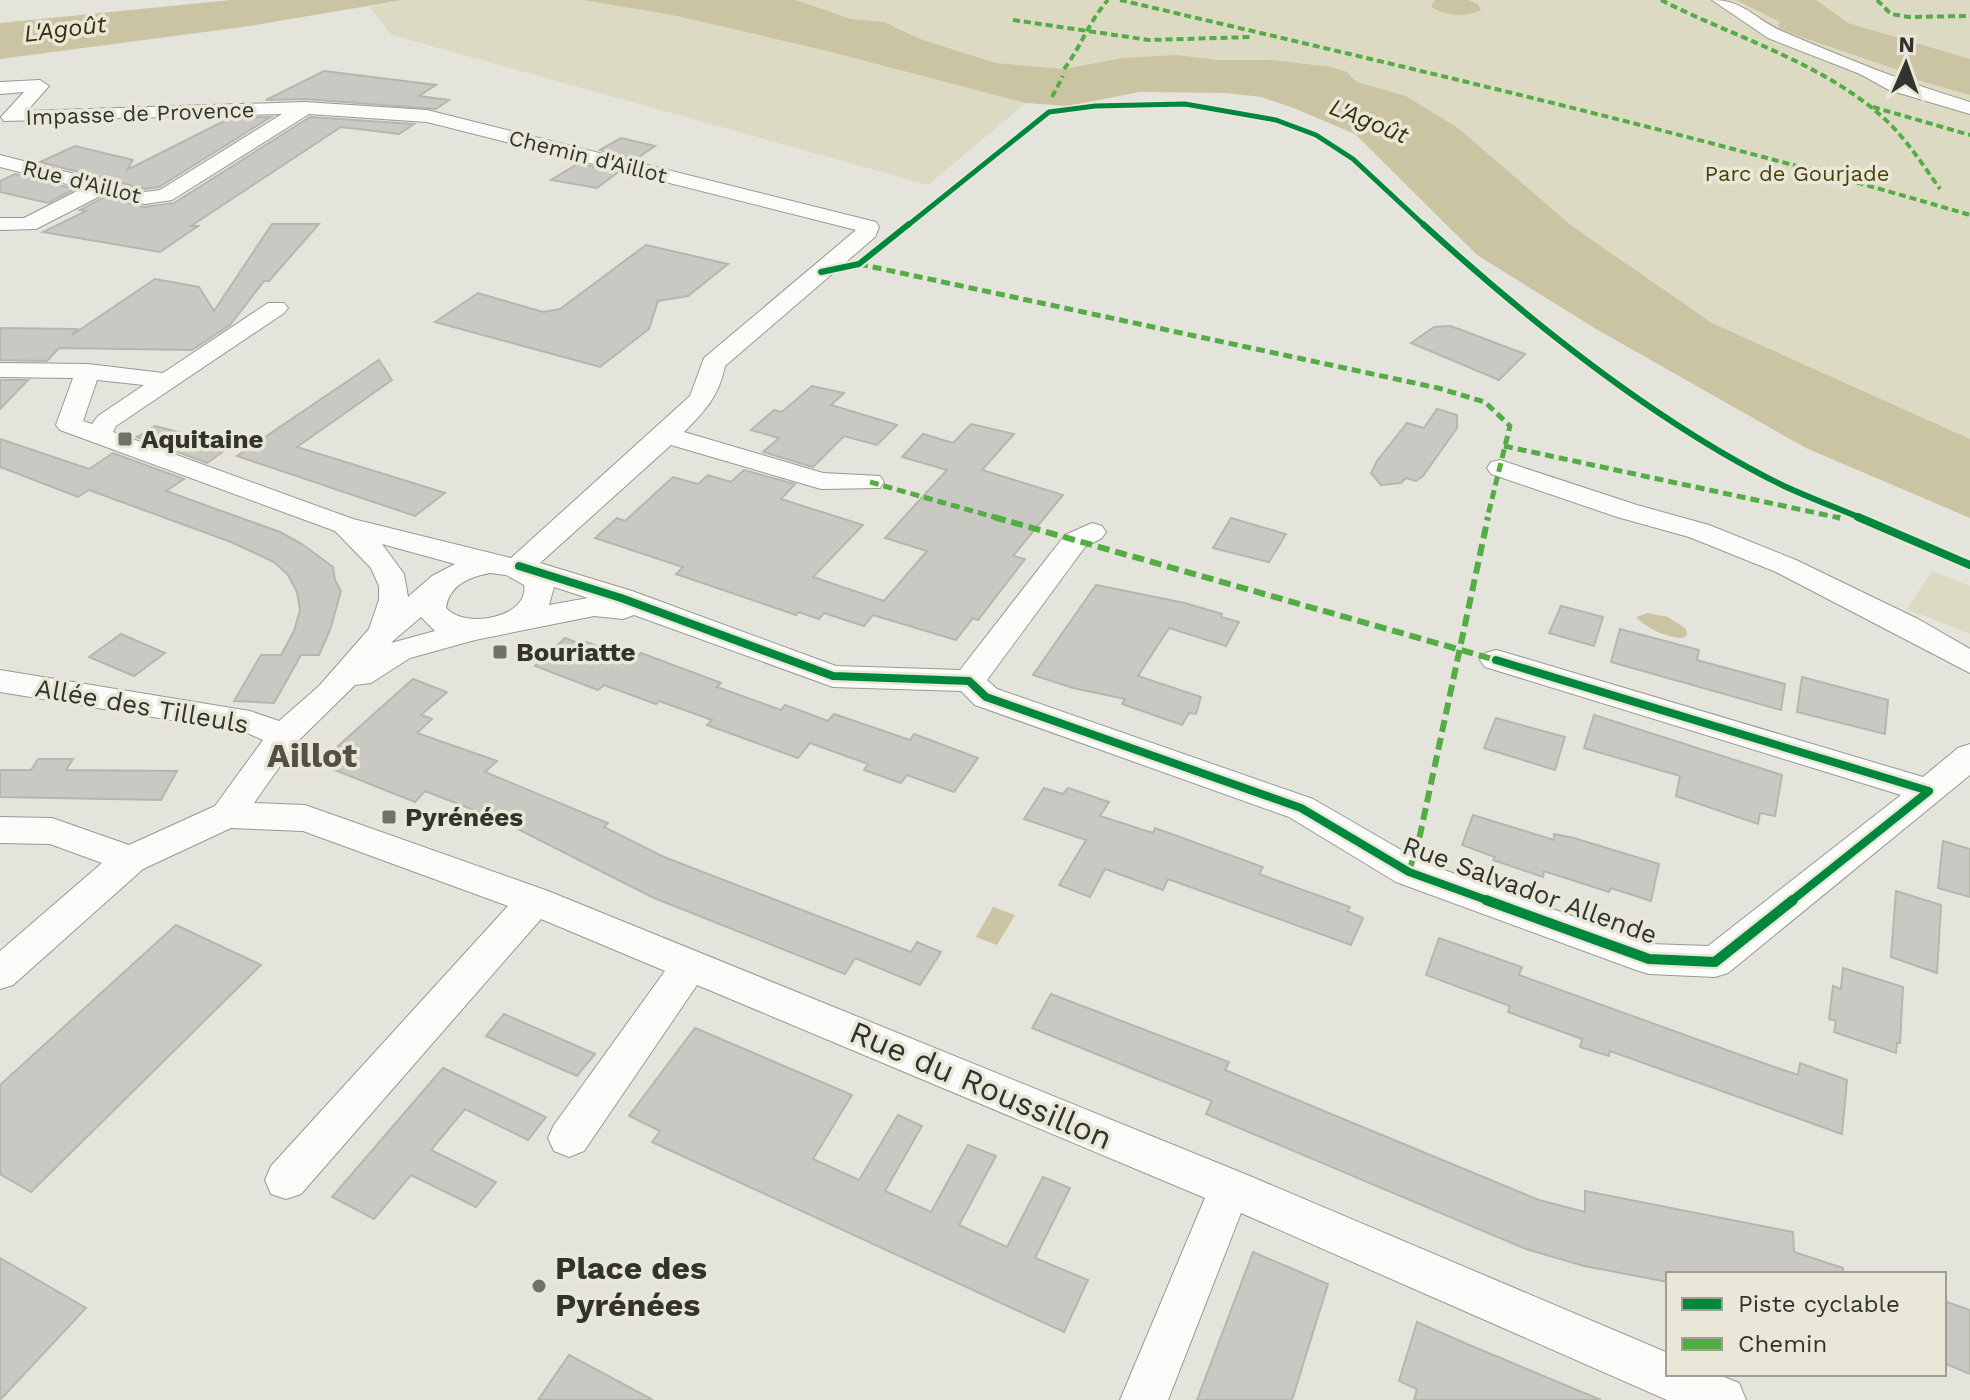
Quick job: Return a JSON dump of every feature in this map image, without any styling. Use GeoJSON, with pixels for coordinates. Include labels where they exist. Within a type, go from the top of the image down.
{"type":"FeatureCollection","features":[{"type":"Feature","properties":{"kind":"street"},"geometry":{"type":"LineString","coordinates":[[1720,0],[1774,34],[1866,70],[1895,86],[1970,108]]}},
{"type":"Feature","properties":{"kind":"street","name":"Impasse de Provence"},"geometry":{"type":"LineString","coordinates":[[0,88],[40,86],[11,117],[305,108]]}},
{"type":"Feature","properties":{"kind":"street","name":"Rue d'Aillot"},"geometry":{"type":"LineString","coordinates":[[0,161],[145,198],[165,196],[305,108]]}},
{"type":"Feature","properties":{"kind":"street","name":"Chemin d'Aillot"},"geometry":{"type":"LineString","coordinates":[[305,108],[427,116],[868,227],[867,232],[713,363],[712,375],[701,400],[666,435]]}},
{"type":"Feature","properties":{"kind":"street"},"geometry":{"type":"LineString","coordinates":[[0,224],[28,224],[102,187]]}},
{"type":"Feature","properties":{"kind":"street"},"geometry":{"type":"LineString","coordinates":[[97,436],[107,421],[276,308]]}},
{"type":"Feature","properties":{"kind":"street"},"geometry":{"type":"LineString","coordinates":[[0,370],[88,371],[171,381]]}},
{"type":"Feature","properties":{"kind":"street"},"geometry":{"type":"LineString","coordinates":[[88,371],[69,425],[343,525],[621,598],[833,676],[969,681],[1075,541],[1092,532]]}},
{"type":"Feature","properties":{"kind":"street"},"geometry":{"type":"LineString","coordinates":[[504,565],[666,435],[821,481],[870,482]]}},
{"type":"Feature","properties":{"kind":"street"},"geometry":{"type":"LineString","coordinates":[[1500,468],[1627,511],[1699,531],[1771,560],[1907,626],[1970,663]]}},
{"type":"Feature","properties":{"kind":"street"},"geometry":{"type":"LineString","coordinates":[[343,525],[383,561],[392,580],[421,604],[449,626],[475,630]]}},
{"type":"Feature","properties":{"kind":"street"},"geometry":{"type":"LineString","coordinates":[[0,974],[130,859],[227,815],[284,735],[330,694],[383,633],[458,572],[504,565],[533,575],[538,583],[538,594],[526,612],[508,622]]}},
{"type":"Feature","properties":{"kind":"street"},"geometry":{"type":"LineString","coordinates":[[330,694],[399,651],[475,630],[594,606],[658,614]]}},
{"type":"Feature","properties":{"kind":"street"},"geometry":{"type":"LineString","coordinates":[[1496,660],[1929,791]]}},
{"type":"Feature","properties":{"kind":"street","name":"Allée des Tilleuls"},"geometry":{"type":"LineString","coordinates":[[0,681],[250,722],[284,735]]}},
{"type":"Feature","properties":{"kind":"street","name":"Rue Salvador Allende"},"geometry":{"type":"LineString","coordinates":[[969,681],[986,697],[1301,808],[1409,872],[1649,959],[1715,962],[1970,756]]}},
{"type":"Feature","properties":{"kind":"street","name":"Rue du Roussillon"},"geometry":{"type":"LineString","coordinates":[[227,815],[305,818],[535,901],[1230,1188],[1666,1376]]}},
{"type":"Feature","properties":{"kind":"street"},"geometry":{"type":"LineString","coordinates":[[0,830],[52,831],[130,859]]}},
{"type":"Feature","properties":{"kind":"street"},"geometry":{"type":"LineString","coordinates":[[286,1180],[535,901]]}},
{"type":"Feature","properties":{"kind":"street"},"geometry":{"type":"LineString","coordinates":[[569,1138],[690,965]]}},
{"type":"Feature","properties":{"kind":"street"},"geometry":{"type":"LineString","coordinates":[[1144,1400],[1230,1188]]}},
{"type":"Feature","properties":{"kind":"street","name":"Rue du Roussillon"},"geometry":{"type":"LineString","coordinates":[[1666,1376],[1722,1400]]}},
{"type":"Feature","properties":{"kind":"green space"},"geometry":{"type":"Polygon","coordinates":[[[403,0],[582,0],[672,15],[827,51],[1026,103],[928,185],[392,35],[369,7],[403,0]]]}},
{"type":"Feature","properties":{"kind":"green space","name":"Parc de Gourjade"},"geometry":{"type":"Polygon","coordinates":[[[796,0],[1970,0],[1970,439],[1712,323],[1572,226],[1458,128],[1406,96],[1357,82],[1347,72],[1273,60],[1122,58],[1064,69],[996,63],[923,40],[899,28],[851,19],[796,0]]]}},
{"type":"Feature","properties":{"kind":"green space"},"geometry":{"type":"Polygon","coordinates":[[[1932,571],[1970,586],[1970,634],[1907,609],[1932,571]]]}},
{"type":"Feature","properties":{"kind":"water","name":"L'Agoût"},"geometry":{"type":"Polygon","coordinates":[[[231,0],[403,0],[250,26],[0,59],[0,23],[231,0]]]}},
{"type":"Feature","properties":{"kind":"water","name":"L'Agoût"},"geometry":{"type":"Polygon","coordinates":[[[582,0],[796,0],[851,19],[884,22],[923,40],[996,63],[1064,69],[1122,58],[1175,55],[1219,60],[1273,60],[1332,67],[1347,72],[1357,82],[1406,96],[1458,128],[1572,226],[1712,323],[1970,439],[1970,518],[1806,448],[1596,329],[1477,255],[1355,134],[1291,107],[1261,97],[1227,93],[1140,92],[1067,106],[1026,103],[827,51],[672,15],[582,0]]]}},
{"type":"Feature","properties":{"kind":"water"},"geometry":{"type":"Polygon","coordinates":[[[1435,0],[1468,0],[1478,4],[1481,10],[1462,15],[1449,14],[1431,7],[1435,0]]]}},
{"type":"Feature","properties":{"kind":"water"},"geometry":{"type":"Polygon","coordinates":[[[1736,0],[1816,0],[1848,23],[1970,59],[1970,95],[1907,77],[1901,71],[1787,32],[1778,26],[1780,22],[1736,0]]]}},
{"type":"Feature","properties":{"kind":"water"},"geometry":{"type":"Polygon","coordinates":[[[1648,613],[1668,617],[1686,629],[1687,635],[1677,638],[1664,634],[1636,617],[1648,613]]]}},
{"type":"Feature","properties":{"kind":"water"},"geometry":{"type":"Polygon","coordinates":[[[993,907],[1015,915],[997,945],[976,937],[993,907]]]}},
{"type":"Feature","properties":{"kind":"building"},"geometry":{"type":"Polygon","coordinates":[[[324,71],[436,85],[419,96],[449,100],[436,109],[305,99],[266,100],[324,71]]]}},
{"type":"Feature","properties":{"kind":"building"},"geometry":{"type":"Polygon","coordinates":[[[271,117],[159,187],[145,189],[40,162],[75,146],[133,160],[127,170],[230,118],[271,117]]]}},
{"type":"Feature","properties":{"kind":"building"},"geometry":{"type":"Polygon","coordinates":[[[310,117],[414,124],[399,134],[341,127],[191,226],[198,226],[160,252],[43,232],[86,211],[80,210],[104,197],[144,207],[174,203],[310,117]]]}},
{"type":"Feature","properties":{"kind":"building"},"geometry":{"type":"Polygon","coordinates":[[[621,138],[655,146],[636,159],[600,150],[621,138]]]}},
{"type":"Feature","properties":{"kind":"building"},"geometry":{"type":"Polygon","coordinates":[[[579,163],[617,173],[597,188],[551,180],[579,163]]]}},
{"type":"Feature","properties":{"kind":"building"},"geometry":{"type":"Polygon","coordinates":[[[15,174],[75,189],[48,203],[0,192],[0,181],[15,174]]]}},
{"type":"Feature","properties":{"kind":"building"},"geometry":{"type":"Polygon","coordinates":[[[272,224],[319,224],[269,281],[264,281],[230,325],[192,350],[59,348],[47,361],[0,360],[0,328],[77,329],[72,335],[155,279],[199,287],[214,311],[272,224]]]}},
{"type":"Feature","properties":{"kind":"building"},"geometry":{"type":"Polygon","coordinates":[[[646,245],[728,264],[688,296],[658,301],[649,329],[600,367],[435,322],[478,293],[543,312],[560,309],[646,245]]]}},
{"type":"Feature","properties":{"kind":"building"},"geometry":{"type":"Polygon","coordinates":[[[1450,326],[1525,354],[1499,380],[1411,343],[1434,327],[1450,326]]]}},
{"type":"Feature","properties":{"kind":"building"},"geometry":{"type":"Polygon","coordinates":[[[379,360],[392,380],[297,447],[445,493],[415,516],[237,456],[379,360]]]}},
{"type":"Feature","properties":{"kind":"building"},"geometry":{"type":"Polygon","coordinates":[[[0,380],[28,380],[0,409],[0,380]]]}},
{"type":"Feature","properties":{"kind":"building"},"geometry":{"type":"Polygon","coordinates":[[[812,386],[844,393],[831,405],[897,425],[877,445],[844,436],[813,467],[763,452],[779,438],[751,430],[774,410],[782,412],[812,386]]]}},
{"type":"Feature","properties":{"kind":"building"},"geometry":{"type":"Polygon","coordinates":[[[1437,409],[1457,415],[1457,428],[1423,476],[1416,481],[1406,478],[1401,483],[1381,485],[1371,473],[1377,461],[1407,423],[1424,428],[1437,409]]]}},
{"type":"Feature","properties":{"kind":"building"},"geometry":{"type":"Polygon","coordinates":[[[971,424],[1014,434],[982,470],[1063,495],[1013,556],[1025,559],[978,620],[973,618],[956,640],[873,615],[864,626],[824,613],[819,619],[798,612],[796,615],[676,574],[683,567],[595,538],[617,518],[625,521],[673,477],[698,484],[708,475],[731,482],[744,470],[795,484],[781,499],[863,525],[813,577],[884,601],[927,551],[885,538],[947,470],[902,457],[923,434],[953,443],[971,424]]]}},
{"type":"Feature","properties":{"kind":"building"},"geometry":{"type":"Polygon","coordinates":[[[155,426],[231,446],[207,463],[137,437],[155,426]]]}},
{"type":"Feature","properties":{"kind":"building"},"geometry":{"type":"Polygon","coordinates":[[[0,439],[89,469],[113,453],[184,479],[166,491],[280,532],[302,544],[333,567],[341,591],[319,655],[301,655],[274,703],[234,701],[261,655],[281,655],[294,631],[300,610],[297,592],[288,575],[274,562],[231,542],[89,490],[78,497],[0,467],[0,439]]]}},
{"type":"Feature","properties":{"kind":"building"},"geometry":{"type":"Polygon","coordinates":[[[1231,518],[1286,534],[1269,562],[1213,548],[1231,518]]]}},
{"type":"Feature","properties":{"kind":"building"},"geometry":{"type":"Polygon","coordinates":[[[1096,585],[1185,603],[1239,622],[1226,646],[1169,628],[1138,676],[1201,697],[1196,714],[1189,713],[1182,725],[1122,704],[1125,699],[1073,688],[1033,675],[1096,585]]]}},
{"type":"Feature","properties":{"kind":"building"},"geometry":{"type":"Polygon","coordinates":[[[1561,606],[1603,617],[1594,646],[1549,633],[1561,606]]]}},
{"type":"Feature","properties":{"kind":"building"},"geometry":{"type":"Polygon","coordinates":[[[1620,629],[1699,650],[1697,660],[1785,684],[1781,710],[1611,662],[1620,629]]]}},
{"type":"Feature","properties":{"kind":"building"},"geometry":{"type":"Polygon","coordinates":[[[121,634],[165,653],[134,676],[89,657],[121,634]]]}},
{"type":"Feature","properties":{"kind":"building"},"geometry":{"type":"Polygon","coordinates":[[[565,638],[635,659],[641,653],[721,683],[717,687],[781,710],[785,705],[828,721],[834,714],[910,740],[914,734],[978,758],[954,792],[907,775],[901,783],[864,770],[868,764],[810,743],[798,758],[707,725],[712,720],[659,701],[656,704],[604,685],[598,690],[535,666],[565,638]]]}},
{"type":"Feature","properties":{"kind":"building"},"geometry":{"type":"Polygon","coordinates":[[[1802,677],[1888,700],[1885,734],[1797,712],[1802,677]]]}},
{"type":"Feature","properties":{"kind":"building"},"geometry":{"type":"Polygon","coordinates":[[[413,679],[447,692],[421,715],[432,719],[417,733],[497,761],[485,772],[608,823],[604,827],[664,857],[911,952],[917,942],[941,952],[920,985],[855,958],[845,974],[654,898],[502,821],[425,791],[415,802],[327,767],[347,749],[338,746],[413,679]]]}},
{"type":"Feature","properties":{"kind":"building"},"geometry":{"type":"Polygon","coordinates":[[[1594,715],[1782,775],[1775,816],[1760,813],[1758,824],[1676,796],[1680,776],[1584,748],[1594,715]]]}},
{"type":"Feature","properties":{"kind":"building"},"geometry":{"type":"Polygon","coordinates":[[[1496,718],[1565,737],[1555,770],[1484,748],[1496,718]]]}},
{"type":"Feature","properties":{"kind":"building"},"geometry":{"type":"Polygon","coordinates":[[[38,759],[73,759],[66,770],[177,771],[161,800],[0,797],[0,770],[31,770],[38,759]]]}},
{"type":"Feature","properties":{"kind":"building"},"geometry":{"type":"Polygon","coordinates":[[[1044,788],[1063,794],[1068,788],[1109,802],[1100,816],[1153,833],[1155,828],[1263,867],[1259,874],[1350,907],[1347,911],[1363,918],[1351,945],[1168,879],[1163,890],[1105,869],[1090,897],[1059,885],[1086,840],[1024,819],[1044,788]]]}},
{"type":"Feature","properties":{"kind":"building"},"geometry":{"type":"Polygon","coordinates":[[[1473,815],[1554,840],[1554,834],[1574,838],[1659,864],[1651,901],[1611,888],[1609,892],[1544,871],[1543,877],[1493,860],[1495,857],[1462,845],[1473,815]]]}},
{"type":"Feature","properties":{"kind":"building"},"geometry":{"type":"Polygon","coordinates":[[[1943,841],[1970,849],[1970,897],[1938,888],[1943,841]]]}},
{"type":"Feature","properties":{"kind":"building"},"geometry":{"type":"Polygon","coordinates":[[[1896,891],[1941,905],[1937,973],[1891,957],[1896,891]]]}},
{"type":"Feature","properties":{"kind":"building"},"geometry":{"type":"Polygon","coordinates":[[[176,925],[261,965],[31,1192],[0,1174],[0,1085],[176,925]]]}},
{"type":"Feature","properties":{"kind":"building"},"geometry":{"type":"Polygon","coordinates":[[[1439,938],[1522,967],[1519,975],[1746,1057],[1798,1075],[1800,1063],[1847,1080],[1842,1134],[1610,1051],[1609,1056],[1580,1047],[1582,1039],[1508,1012],[1510,1006],[1426,975],[1439,938]]]}},
{"type":"Feature","properties":{"kind":"building"},"geometry":{"type":"Polygon","coordinates":[[[1843,968],[1903,987],[1900,1043],[1897,1043],[1896,1053],[1834,1032],[1836,1021],[1829,1019],[1833,986],[1841,989],[1843,968]]]}},
{"type":"Feature","properties":{"kind":"building"},"geometry":{"type":"Polygon","coordinates":[[[1051,994],[1229,1062],[1225,1070],[1539,1200],[1585,1212],[1585,1191],[1793,1232],[1794,1252],[1843,1268],[1843,1272],[1666,1272],[1666,1282],[1584,1266],[1526,1249],[1206,1114],[1212,1101],[1032,1028],[1051,994]]]}},
{"type":"Feature","properties":{"kind":"building"},"geometry":{"type":"Polygon","coordinates":[[[504,1014],[595,1054],[577,1076],[486,1036],[504,1014]]]}},
{"type":"Feature","properties":{"kind":"building"},"geometry":{"type":"Polygon","coordinates":[[[695,1028],[852,1095],[813,1159],[859,1180],[898,1115],[922,1126],[885,1191],[931,1212],[968,1145],[996,1156],[959,1225],[1007,1247],[1043,1177],[1070,1188],[1035,1258],[1088,1280],[1064,1332],[652,1142],[660,1131],[629,1116],[695,1028]]]}},
{"type":"Feature","properties":{"kind":"building"},"geometry":{"type":"Polygon","coordinates":[[[443,1068],[546,1117],[528,1140],[465,1109],[431,1150],[496,1182],[476,1207],[411,1175],[374,1219],[332,1197],[443,1068]]]}},
{"type":"Feature","properties":{"kind":"building"},"geometry":{"type":"Polygon","coordinates":[[[1253,1252],[1328,1284],[1292,1400],[1197,1400],[1253,1252]]]}},
{"type":"Feature","properties":{"kind":"building"},"geometry":{"type":"Polygon","coordinates":[[[0,1258],[86,1308],[0,1400],[0,1258]]]}},
{"type":"Feature","properties":{"kind":"building"},"geometry":{"type":"Polygon","coordinates":[[[1946,1302],[1970,1310],[1970,1374],[1946,1364],[1946,1302]]]}},
{"type":"Feature","properties":{"kind":"building"},"geometry":{"type":"Polygon","coordinates":[[[1417,1322],[1601,1400],[1414,1400],[1417,1389],[1399,1381],[1417,1322]]]}},
{"type":"Feature","properties":{"kind":"building"},"geometry":{"type":"Polygon","coordinates":[[[569,1355],[653,1400],[538,1400],[569,1355]]]}},
{"type":"Feature","properties":{"kind":"marked path"},"geometry":{"type":"LineString","coordinates":[[1064,69],[1079,50],[1085,32],[1108,0]]}},
{"type":"Feature","properties":{"kind":"marked path"},"geometry":{"type":"LineString","coordinates":[[1120,0],[1609,115],[1795,163],[1970,215]]}},
{"type":"Feature","properties":{"kind":"marked path"},"geometry":{"type":"LineString","coordinates":[[1661,0],[1819,75],[1868,105],[1898,133],[1940,189]]}},
{"type":"Feature","properties":{"kind":"marked path"},"geometry":{"type":"LineString","coordinates":[[1877,0],[1891,14],[1909,17],[1970,16]]}},
{"type":"Feature","properties":{"kind":"marked path"},"geometry":{"type":"LineString","coordinates":[[1013,20],[1149,40],[1252,37]]}},
{"type":"Feature","properties":{"kind":"marked path"},"geometry":{"type":"LineString","coordinates":[[1052,97],[1063,76]]}},
{"type":"Feature","properties":{"kind":"marked path"},"geometry":{"type":"LineString","coordinates":[[1873,107],[1970,135]]}},
{"type":"Feature","properties":{"kind":"marked path"},"geometry":{"type":"LineString","coordinates":[[859,264],[1438,388],[1485,402],[1510,426],[1482,541],[1420,835],[1409,872]]}},
{"type":"Feature","properties":{"kind":"marked path"},"geometry":{"type":"LineString","coordinates":[[1504,446],[1840,518]]}},
{"type":"Feature","properties":{"kind":"marked path"},"geometry":{"type":"LineString","coordinates":[[870,482],[1496,660]]}},
{"type":"Feature","properties":{"kind":"cycle path"},"geometry":{"type":"LineString","coordinates":[[821,272],[859,264],[1049,112],[1095,106],[1185,104],[1276,120],[1316,135],[1353,159],[1486,282],[1586,361],[1688,430],[1783,485],[1970,565]]}},
{"type":"Feature","properties":{"kind":"cycle path"},"geometry":{"type":"LineString","coordinates":[[519,566],[621,598],[833,676],[969,681],[986,697],[1301,808],[1409,872],[1649,959],[1715,962],[1929,791],[1496,660]]}},
{"type":"Feature","properties":{"kind":"place","name":"Aquitaine"},"geometry":{"type":"Point","coordinates":[125,439]}},
{"type":"Feature","properties":{"kind":"place","name":"Bouriatte"},"geometry":{"type":"Point","coordinates":[500,652]}},
{"type":"Feature","properties":{"kind":"place","name":"Pyrénées"},"geometry":{"type":"Point","coordinates":[389,817]}},
{"type":"Feature","properties":{"kind":"place","name":"Place des Pyrénées"},"geometry":{"type":"Point","coordinates":[539,1286]}},
{"type":"Feature","properties":{"kind":"district","name":"Aillot"},"geometry":{"type":"Point","coordinates":[312,755]}}]}
